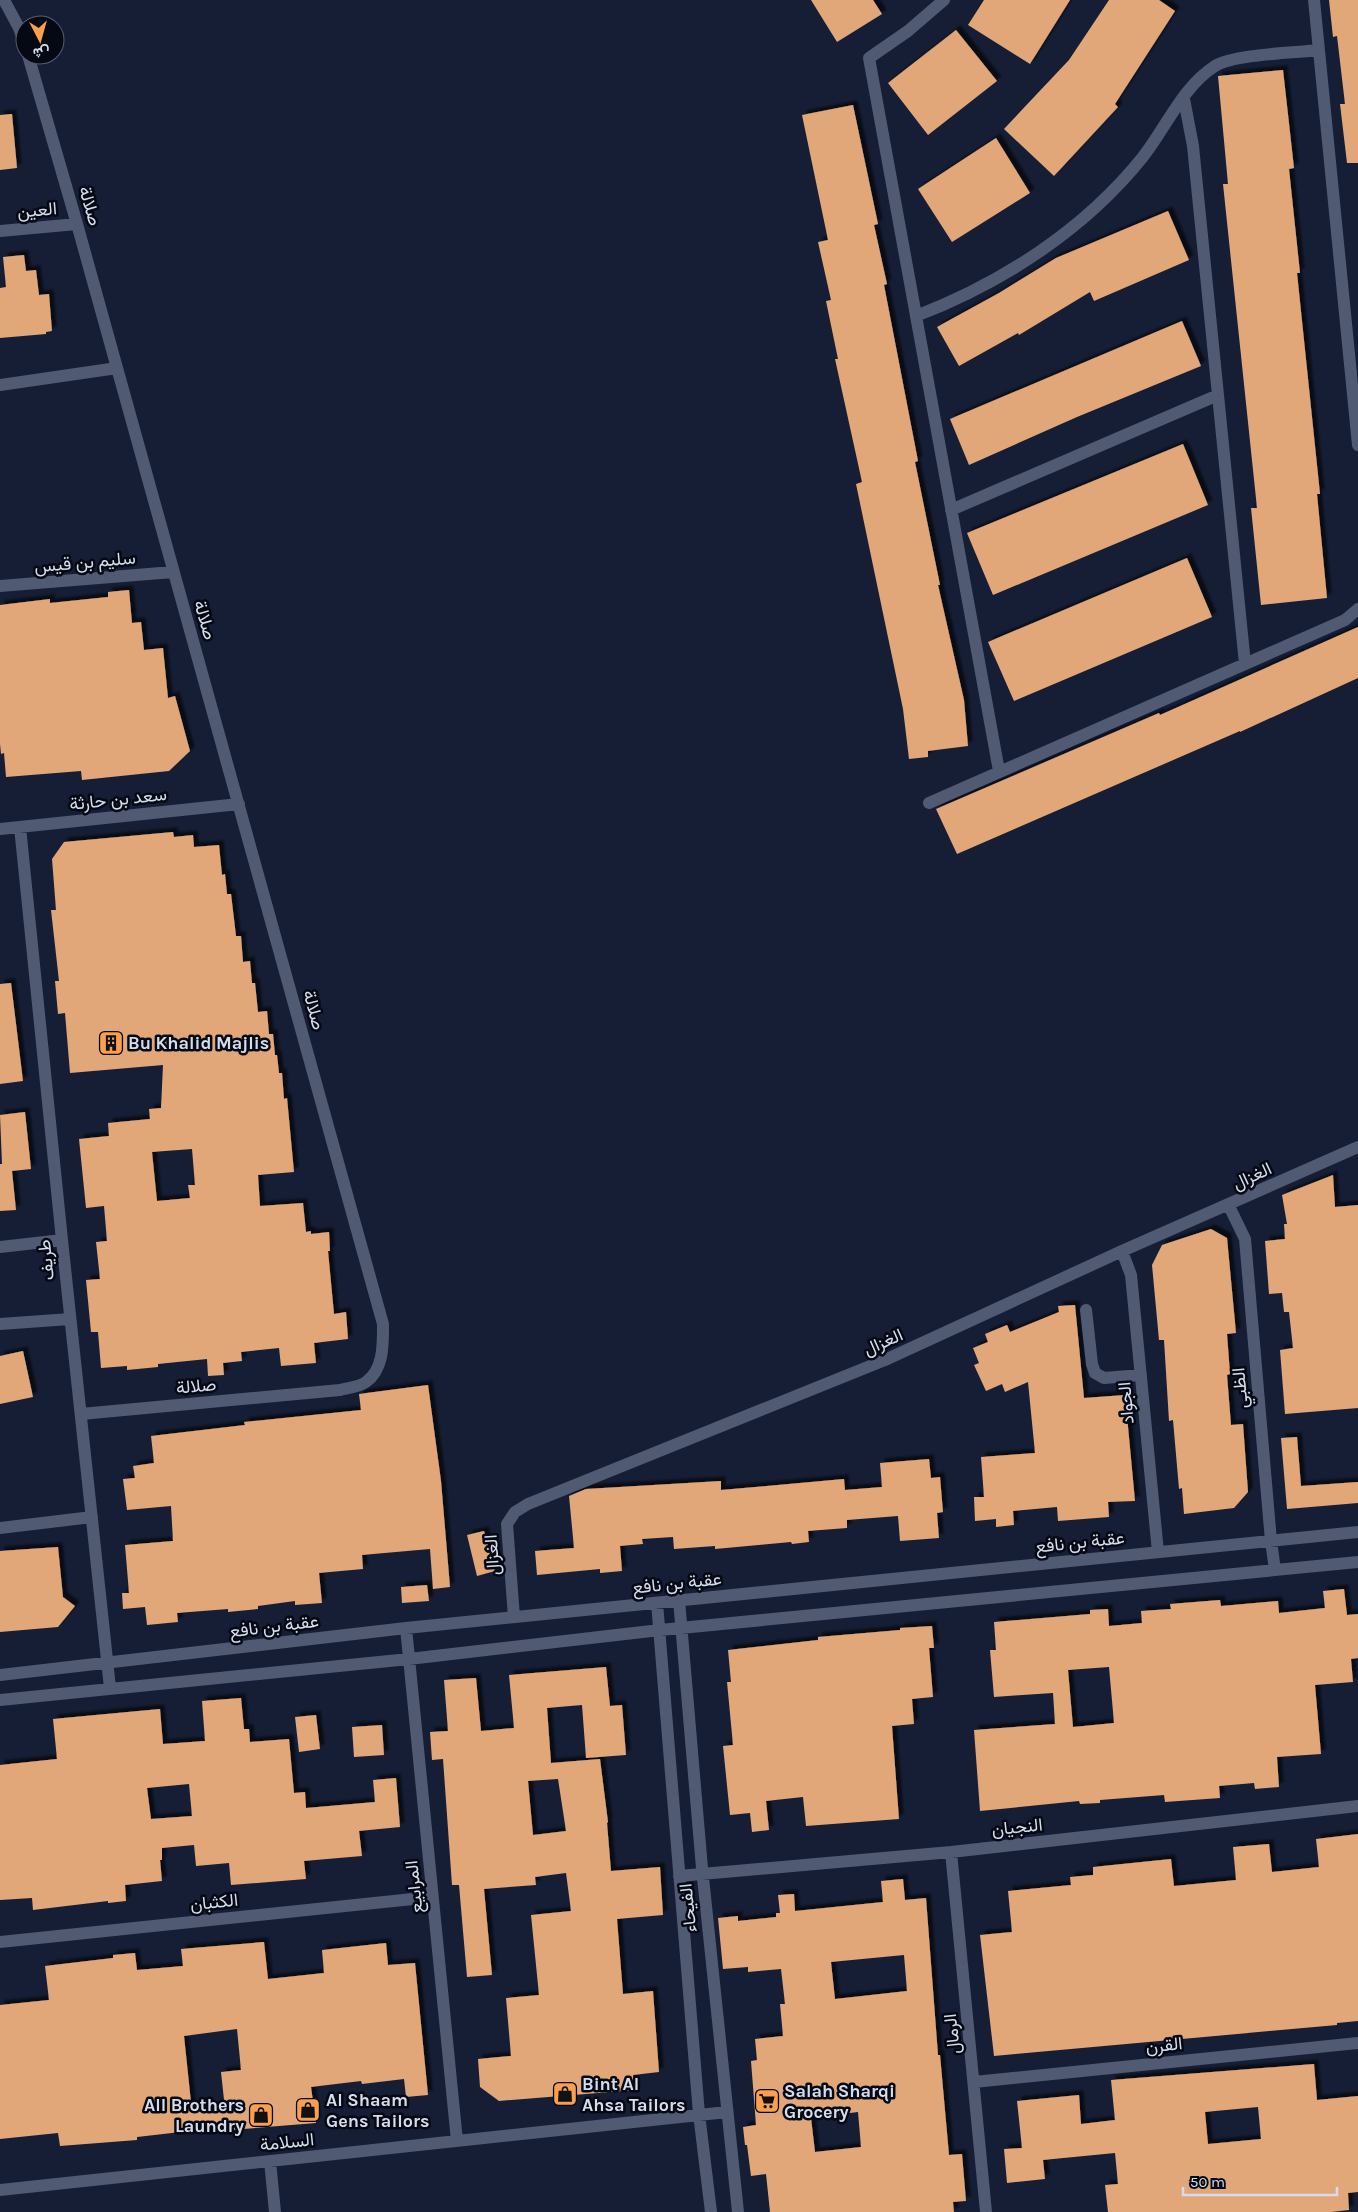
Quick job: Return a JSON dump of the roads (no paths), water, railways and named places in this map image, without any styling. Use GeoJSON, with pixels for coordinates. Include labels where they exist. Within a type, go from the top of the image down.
{"type":"FeatureCollection","features":[{"type":"Feature","properties":{"kind":"street"},"geometry":{"type":"LineString","coordinates":[[4,0],[15,19]]}},
{"type":"Feature","properties":{"kind":"street"},"geometry":{"type":"LineString","coordinates":[[944,0],[908,31],[870,58],[999,771]]}},
{"type":"Feature","properties":{"kind":"street"},"geometry":{"type":"LineString","coordinates":[[1314,0],[1358,444]]}},
{"type":"Feature","properties":{"kind":"street"},"geometry":{"type":"LineString","coordinates":[[916,316],[953,302],[993,282],[1085,217],[1142,158],[1199,78],[1216,65],[1238,59],[1319,50]]}},
{"type":"Feature","properties":{"kind":"street","name":"صلالة"},"geometry":{"type":"LineString","coordinates":[[31,65],[77,224],[383,1324],[383,1350],[378,1368],[366,1383],[340,1390],[81,1414]]}},
{"type":"Feature","properties":{"kind":"street"},"geometry":{"type":"LineString","coordinates":[[1184,99],[1192,146],[1245,664]]}},
{"type":"Feature","properties":{"kind":"street","name":"العين"},"geometry":{"type":"LineString","coordinates":[[0,231],[77,224]]}},
{"type":"Feature","properties":{"kind":"street"},"geometry":{"type":"LineString","coordinates":[[0,385],[116,368]]}},
{"type":"Feature","properties":{"kind":"street"},"geometry":{"type":"LineString","coordinates":[[951,510],[1218,395]]}},
{"type":"Feature","properties":{"kind":"street","name":"سليم بن قيس"},"geometry":{"type":"LineString","coordinates":[[0,586],[173,572]]}},
{"type":"Feature","properties":{"kind":"street"},"geometry":{"type":"LineString","coordinates":[[929,803],[1345,620],[1358,609]]}},
{"type":"Feature","properties":{"kind":"street","name":"سعد بن حارثة"},"geometry":{"type":"LineString","coordinates":[[0,829],[239,804]]}},
{"type":"Feature","properties":{"kind":"street","name":"طريف"},"geometry":{"type":"LineString","coordinates":[[20,827],[110,1688]]}},
{"type":"Feature","properties":{"kind":"street","name":"الغزال"},"geometry":{"type":"LineString","coordinates":[[514,1617],[508,1524],[515,1512],[528,1504],[885,1360],[1358,1146]]}},
{"type":"Feature","properties":{"kind":"street","name":"الظبي"},"geometry":{"type":"LineString","coordinates":[[1229,1206],[1245,1239],[1275,1570]]}},
{"type":"Feature","properties":{"kind":"street"},"geometry":{"type":"LineString","coordinates":[[0,1246],[62,1240]]}},
{"type":"Feature","properties":{"kind":"street","name":"الجواد"},"geometry":{"type":"LineString","coordinates":[[1122,1252],[1131,1275],[1158,1552]]}},
{"type":"Feature","properties":{"kind":"street"},"geometry":{"type":"LineString","coordinates":[[1086,1310],[1092,1364],[1095,1373],[1104,1378],[1141,1375]]}},
{"type":"Feature","properties":{"kind":"street"},"geometry":{"type":"LineString","coordinates":[[0,1324],[70,1319]]}},
{"type":"Feature","properties":{"kind":"street"},"geometry":{"type":"LineString","coordinates":[[0,1528],[92,1517]]}},
{"type":"Feature","properties":{"kind":"street","name":"عقبة بن نافع"},"geometry":{"type":"LineString","coordinates":[[0,1674],[108,1664],[406,1628],[1358,1532]]}},
{"type":"Feature","properties":{"kind":"street"},"geometry":{"type":"LineString","coordinates":[[0,1700],[409,1659],[660,1630],[1358,1562]]}},
{"type":"Feature","properties":{"kind":"street","name":"الفيحاء"},"geometry":{"type":"LineString","coordinates":[[680,1600],[702,1876],[738,2212]]}},
{"type":"Feature","properties":{"kind":"street","name":"الفيحاء"},"geometry":{"type":"LineString","coordinates":[[657,1603],[699,2114],[710,2212]]}},
{"type":"Feature","properties":{"kind":"street","name":"المرابيع"},"geometry":{"type":"LineString","coordinates":[[406,1628],[456,2141]]}},
{"type":"Feature","properties":{"kind":"street","name":"النجيان"},"geometry":{"type":"LineString","coordinates":[[679,1876],[702,1876],[951,1852],[1358,1806]]}},
{"type":"Feature","properties":{"kind":"street","name":"الرمال"},"geometry":{"type":"LineString","coordinates":[[951,1852],[986,2212]]}},
{"type":"Feature","properties":{"kind":"street","name":"الكثبان"},"geometry":{"type":"LineString","coordinates":[[0,1942],[432,1897]]}},
{"type":"Feature","properties":{"kind":"street","name":"القرن"},"geometry":{"type":"LineString","coordinates":[[974,2082],[1358,2042]]}},
{"type":"Feature","properties":{"kind":"street","name":"السلامة"},"geometry":{"type":"LineString","coordinates":[[0,2190],[727,2112]]}},
{"type":"Feature","properties":{"kind":"street"},"geometry":{"type":"LineString","coordinates":[[270,2161],[275,2212]]}},
{"type":"Feature","properties":{"kind":"place","name":"Bu Khalid Majlis"},"geometry":{"type":"Point","coordinates":[111,1043]}},
{"type":"Feature","properties":{"kind":"place","name":"Bint Al Ahsa Tailors"},"geometry":{"type":"Point","coordinates":[565,2094]}},
{"type":"Feature","properties":{"kind":"place","name":"Salah Sharqi Grocery"},"geometry":{"type":"Point","coordinates":[767,2101]}},
{"type":"Feature","properties":{"kind":"place","name":"Al Shaam Gens Tailors"},"geometry":{"type":"Point","coordinates":[308,2110]}},
{"type":"Feature","properties":{"kind":"place","name":"All Brothers Laundry"},"geometry":{"type":"Point","coordinates":[261,2115]}}]}
